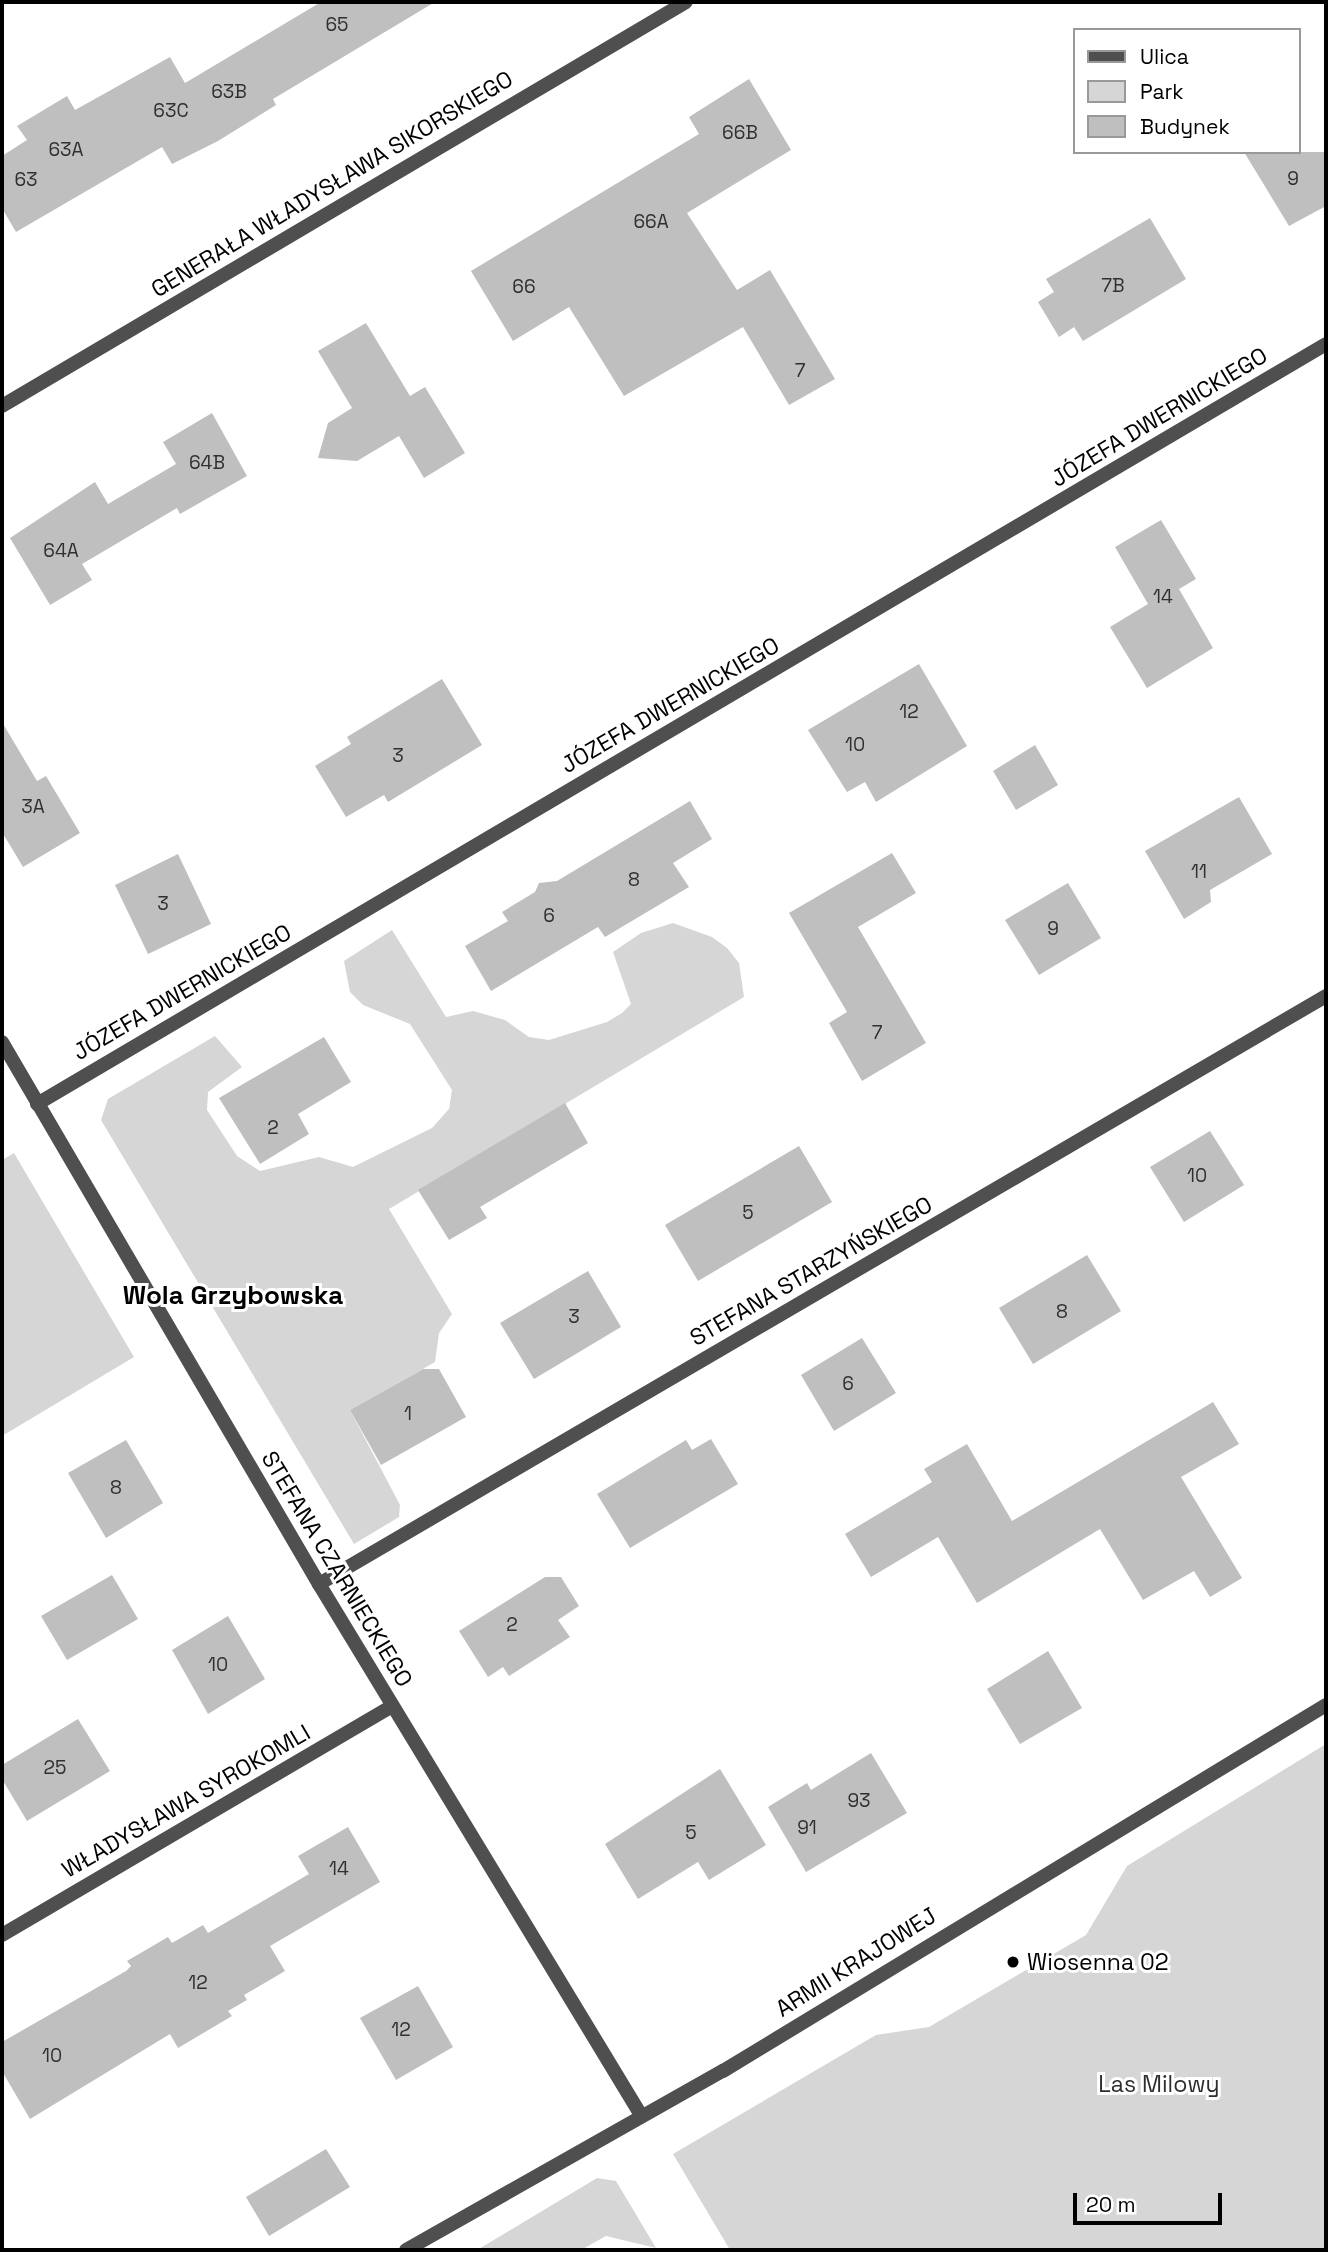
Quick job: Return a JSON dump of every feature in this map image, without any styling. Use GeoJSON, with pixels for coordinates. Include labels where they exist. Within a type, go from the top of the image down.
{"type":"FeatureCollection","features":[{"type":"Feature","properties":{"kind":"street","name":"GENERAŁA WŁADYSŁAWA SIKORSKIEGO"},"geometry":{"type":"LineString","coordinates":[[2,406],[686,2]]}},
{"type":"Feature","properties":{"kind":"street","name":"JÓZEFA DWERNICKIEGO"},"geometry":{"type":"LineString","coordinates":[[37,1104],[1326,344]]}},
{"type":"Feature","properties":{"kind":"street","name":"STEFANA STARZYŃSKIEGO"},"geometry":{"type":"LineString","coordinates":[[319,1584],[1326,996]]}},
{"type":"Feature","properties":{"kind":"street","name":"STEFANA CZARNIECKIEGO"},"geometry":{"type":"LineString","coordinates":[[2,1042],[319,1584],[641,2115]]}},
{"type":"Feature","properties":{"kind":"street","name":"ARMII KRAJOWEJ"},"geometry":{"type":"LineString","coordinates":[[406,2250],[723,2071],[1326,1705]]}},
{"type":"Feature","properties":{"kind":"street","name":"WŁADYSŁAWA SYROKOMLI"},"geometry":{"type":"LineString","coordinates":[[2,1935],[392,1706]]}},
{"type":"Feature","properties":{"kind":"green space"},"geometry":{"type":"Polygon","coordinates":[[[673,923],[712,937],[727,948],[739,963],[744,997],[389,1209],[452,1314],[439,1333],[435,1362],[350,1410],[400,1505],[399,1517],[354,1544],[101,1120],[108,1099],[215,1036],[242,1067],[208,1092],[207,1110],[237,1156],[260,1171],[319,1157],[353,1167],[432,1128],[449,1109],[452,1090],[410,1024],[363,1005],[350,992],[344,961],[392,930],[446,1017],[473,1011],[505,1020],[529,1037],[549,1040],[607,1022],[622,1013],[631,1004],[613,952],[641,933],[673,923]]]}},
{"type":"Feature","properties":{"kind":"green space"},"geometry":{"type":"Polygon","coordinates":[[[14,1153],[134,1357],[2,1436],[2,1160],[14,1153]]]}},
{"type":"Feature","properties":{"kind":"green space","name":"Las Milowy"},"geometry":{"type":"Polygon","coordinates":[[[1326,1744],[1326,2250],[730,2250],[673,2154],[876,2035],[929,2027],[1086,1935],[1127,1866],[1326,1744]]]}},
{"type":"Feature","properties":{"kind":"green space"},"geometry":{"type":"Polygon","coordinates":[[[597,2178],[616,2181],[656,2248],[606,2236],[581,2250],[477,2250],[597,2178]]]}},
{"type":"Feature","properties":{"kind":"building"},"geometry":{"type":"Polygon","coordinates":[[[321,2],[435,2],[273,99],[276,105],[218,141],[172,164],[162,147],[16,232],[2,208],[2,156],[27,140],[17,126],[67,96],[75,110],[170,57],[185,83],[321,2]]]}},
{"type":"Feature","properties":{"kind":"building"},"geometry":{"type":"Polygon","coordinates":[[[749,79],[791,150],[687,213],[737,290],[770,270],[835,379],[789,405],[743,327],[624,396],[569,307],[513,341],[471,271],[699,134],[689,117],[749,79]]]}},
{"type":"Feature","properties":{"kind":"building"},"geometry":{"type":"Polygon","coordinates":[[[1326,152],[1326,206],[1289,226],[1245,154],[1326,152]]]}},
{"type":"Feature","properties":{"kind":"building"},"geometry":{"type":"Polygon","coordinates":[[[1150,218],[1186,279],[1083,341],[1074,327],[1059,337],[1038,302],[1054,292],[1046,279],[1150,218]]]}},
{"type":"Feature","properties":{"kind":"building"},"geometry":{"type":"Polygon","coordinates":[[[366,323],[410,396],[425,387],[465,453],[424,478],[399,436],[357,461],[318,458],[328,423],[352,408],[318,351],[366,323]]]}},
{"type":"Feature","properties":{"kind":"building"},"geometry":{"type":"Polygon","coordinates":[[[212,413],[247,476],[180,514],[177,508],[82,564],[92,580],[50,605],[10,538],[95,482],[108,504],[176,464],[163,442],[212,413]]]}},
{"type":"Feature","properties":{"kind":"building"},"geometry":{"type":"Polygon","coordinates":[[[1161,520],[1196,579],[1179,589],[1213,648],[1147,688],[1110,627],[1148,604],[1115,547],[1161,520]]]}},
{"type":"Feature","properties":{"kind":"building"},"geometry":{"type":"Polygon","coordinates":[[[919,664],[967,746],[876,802],[865,782],[847,792],[808,730],[919,664]]]}},
{"type":"Feature","properties":{"kind":"building"},"geometry":{"type":"Polygon","coordinates":[[[442,679],[482,745],[388,802],[384,795],[346,817],[315,766],[351,744],[347,737],[442,679]]]}},
{"type":"Feature","properties":{"kind":"building"},"geometry":{"type":"Polygon","coordinates":[[[2,722],[37,781],[46,776],[80,833],[23,867],[2,832],[2,722]]]}},
{"type":"Feature","properties":{"kind":"building"},"geometry":{"type":"Polygon","coordinates":[[[1035,745],[1058,785],[1016,810],[993,771],[1035,745]]]}},
{"type":"Feature","properties":{"kind":"building"},"geometry":{"type":"Polygon","coordinates":[[[1239,797],[1272,854],[1210,890],[1211,902],[1184,919],[1145,851],[1239,797]]]}},
{"type":"Feature","properties":{"kind":"building"},"geometry":{"type":"Polygon","coordinates":[[[690,801],[712,839],[673,863],[689,887],[605,937],[598,927],[491,991],[465,946],[508,921],[502,912],[535,892],[539,883],[557,881],[690,801]]]}},
{"type":"Feature","properties":{"kind":"building"},"geometry":{"type":"Polygon","coordinates":[[[892,853],[916,893],[858,927],[926,1043],[862,1081],[829,1023],[847,1012],[789,913],[892,853]]]}},
{"type":"Feature","properties":{"kind":"building"},"geometry":{"type":"Polygon","coordinates":[[[178,854],[211,924],[148,954],[115,885],[178,854]]]}},
{"type":"Feature","properties":{"kind":"building"},"geometry":{"type":"Polygon","coordinates":[[[1068,883],[1101,938],[1039,975],[1005,920],[1068,883]]]}},
{"type":"Feature","properties":{"kind":"building"},"geometry":{"type":"Polygon","coordinates":[[[324,1037],[351,1082],[298,1114],[309,1134],[260,1164],[219,1098],[324,1037]]]}},
{"type":"Feature","properties":{"kind":"building"},"geometry":{"type":"Polygon","coordinates":[[[565,1103],[588,1143],[480,1207],[487,1218],[449,1240],[418,1190],[565,1103]]]}},
{"type":"Feature","properties":{"kind":"building"},"geometry":{"type":"Polygon","coordinates":[[[1210,1131],[1244,1185],[1184,1222],[1150,1167],[1210,1131]]]}},
{"type":"Feature","properties":{"kind":"building"},"geometry":{"type":"Polygon","coordinates":[[[799,1146],[832,1202],[698,1281],[665,1225],[799,1146]]]}},
{"type":"Feature","properties":{"kind":"building"},"geometry":{"type":"Polygon","coordinates":[[[1087,1255],[1121,1311],[1033,1364],[999,1308],[1087,1255]]]}},
{"type":"Feature","properties":{"kind":"building"},"geometry":{"type":"Polygon","coordinates":[[[588,1271],[621,1327],[534,1379],[500,1323],[588,1271]]]}},
{"type":"Feature","properties":{"kind":"building"},"geometry":{"type":"Polygon","coordinates":[[[862,1338],[896,1393],[834,1431],[801,1375],[862,1338]]]}},
{"type":"Feature","properties":{"kind":"building"},"geometry":{"type":"Polygon","coordinates":[[[423,1369],[439,1369],[466,1417],[381,1465],[350,1410],[423,1369]]]}},
{"type":"Feature","properties":{"kind":"building"},"geometry":{"type":"Polygon","coordinates":[[[1213,1402],[1239,1444],[1181,1477],[1242,1578],[1210,1597],[1194,1571],[1143,1600],[1100,1529],[977,1603],[938,1537],[871,1577],[845,1534],[932,1482],[924,1469],[967,1444],[1012,1521],[1213,1402]]]}},
{"type":"Feature","properties":{"kind":"building"},"geometry":{"type":"Polygon","coordinates":[[[711,1439],[738,1484],[630,1548],[597,1494],[686,1440],[692,1450],[711,1439]]]}},
{"type":"Feature","properties":{"kind":"building"},"geometry":{"type":"Polygon","coordinates":[[[126,1440],[163,1503],[106,1538],[68,1473],[126,1440]]]}},
{"type":"Feature","properties":{"kind":"building"},"geometry":{"type":"Polygon","coordinates":[[[112,1575],[138,1619],[67,1660],[41,1616],[112,1575]]]}},
{"type":"Feature","properties":{"kind":"building"},"geometry":{"type":"Polygon","coordinates":[[[545,1577],[561,1577],[579,1606],[558,1620],[570,1637],[509,1676],[503,1667],[488,1677],[459,1631],[545,1577]]]}},
{"type":"Feature","properties":{"kind":"building"},"geometry":{"type":"Polygon","coordinates":[[[228,1616],[265,1679],[208,1714],[172,1650],[228,1616]]]}},
{"type":"Feature","properties":{"kind":"building"},"geometry":{"type":"Polygon","coordinates":[[[1048,1651],[1082,1708],[1020,1744],[987,1689],[1048,1651]]]}},
{"type":"Feature","properties":{"kind":"building"},"geometry":{"type":"Polygon","coordinates":[[[78,1719],[110,1771],[27,1821],[2,1779],[2,1765],[78,1719]]]}},
{"type":"Feature","properties":{"kind":"building"},"geometry":{"type":"Polygon","coordinates":[[[871,1753],[907,1813],[806,1872],[768,1807],[807,1783],[811,1790],[871,1753]]]}},
{"type":"Feature","properties":{"kind":"building"},"geometry":{"type":"Polygon","coordinates":[[[720,1769],[766,1845],[709,1880],[698,1862],[638,1899],[605,1844],[720,1769]]]}},
{"type":"Feature","properties":{"kind":"building"},"geometry":{"type":"Polygon","coordinates":[[[348,1827],[380,1882],[270,1946],[285,1971],[244,1995],[247,2000],[228,2011],[232,2016],[178,2048],[170,2034],[30,2119],[2,2071],[2,2042],[126,1971],[131,1966],[127,1961],[168,1937],[172,1943],[203,1925],[208,1933],[309,1874],[298,1856],[348,1827]]]}},
{"type":"Feature","properties":{"kind":"building"},"geometry":{"type":"Polygon","coordinates":[[[418,1986],[453,2047],[396,2080],[360,2018],[418,1986]]]}},
{"type":"Feature","properties":{"kind":"building"},"geometry":{"type":"Polygon","coordinates":[[[326,2149],[350,2187],[269,2236],[246,2197],[326,2149]]]}},
{"type":"Feature","properties":{"kind":"place","name":"Wiosenna 02"},"geometry":{"type":"Point","coordinates":[1013,1962]}},
{"type":"Feature","properties":{"kind":"district","name":"Wola Grzybowska"},"geometry":{"type":"Point","coordinates":[233,1296]}}]}
